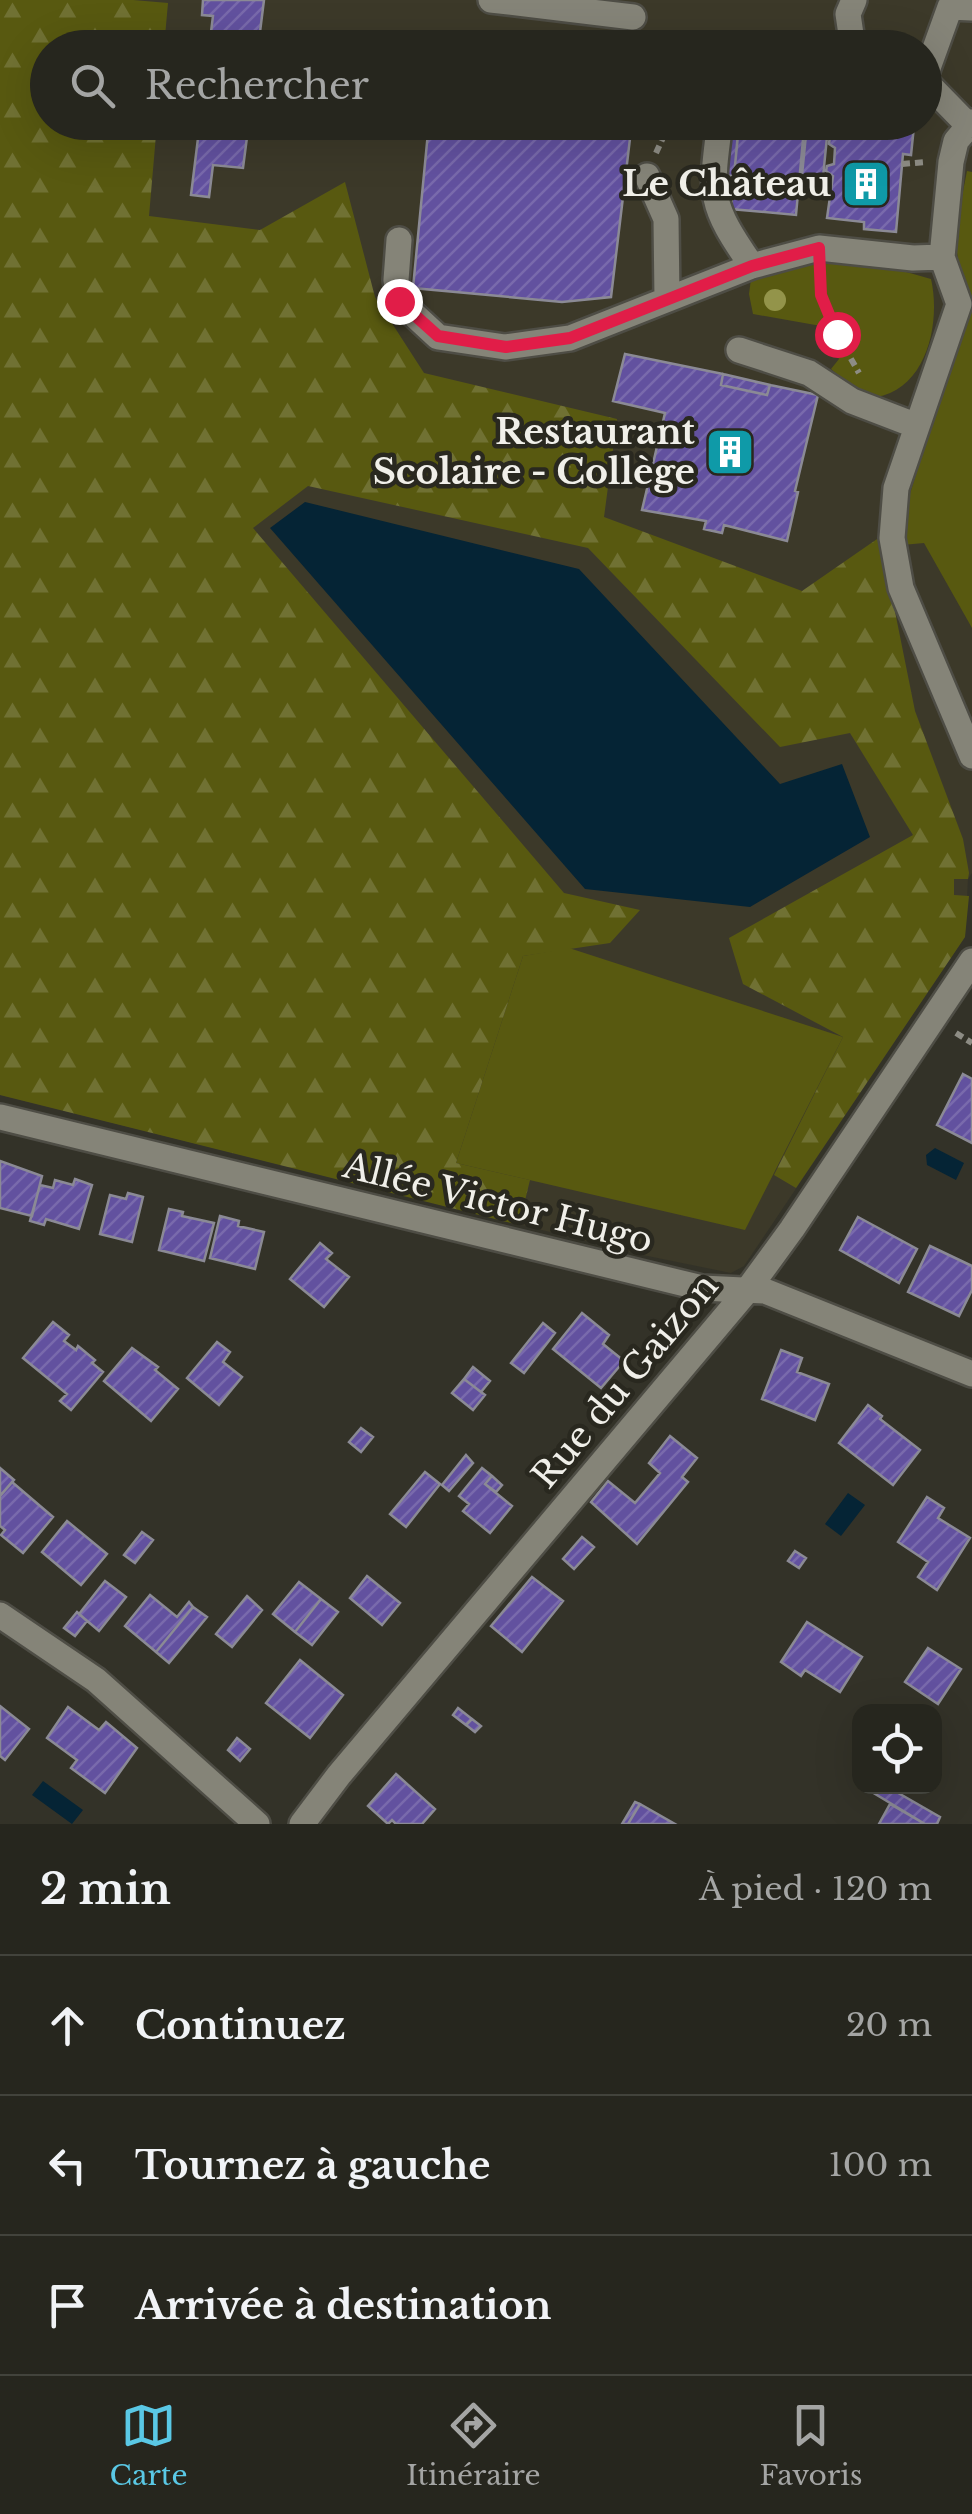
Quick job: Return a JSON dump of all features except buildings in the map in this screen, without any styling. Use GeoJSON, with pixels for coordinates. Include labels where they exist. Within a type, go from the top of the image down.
{"type":"FeatureCollection","features":[{"type":"Feature","properties":{"kind":"street"},"geometry":{"type":"LineString","coordinates":[[491,0],[633,17]]}},
{"type":"Feature","properties":{"kind":"street"},"geometry":{"type":"LineString","coordinates":[[850,30],[848,14],[854,0]]}},
{"type":"Feature","properties":{"kind":"street"},"geometry":{"type":"LineString","coordinates":[[942,35],[954,5]]}},
{"type":"Feature","properties":{"kind":"street"},"geometry":{"type":"LineString","coordinates":[[942,97],[970,124],[956,141],[951,162],[942,256],[959,304],[896,488],[892,538],[900,588],[966,718],[972,756]]}},
{"type":"Feature","properties":{"kind":"street"},"geometry":{"type":"LineString","coordinates":[[718,140],[712,184],[722,223],[752,266]]}},
{"type":"Feature","properties":{"kind":"street"},"geometry":{"type":"LineString","coordinates":[[647,176],[666,219],[667,298]]}},
{"type":"Feature","properties":{"kind":"street"},"geometry":{"type":"LineString","coordinates":[[399,240],[399,301],[438,336],[506,347],[570,338],[752,266],[819,248],[913,258],[942,256]]}},
{"type":"Feature","properties":{"kind":"street"},"geometry":{"type":"LineString","coordinates":[[739,350],[809,373],[852,400],[917,426]]}},
{"type":"Feature","properties":{"kind":"street","name":"Rue du Gaizon"},"geometry":{"type":"LineString","coordinates":[[302,1824],[364,1745],[746,1292],[962,997],[972,961]]}},
{"type":"Feature","properties":{"kind":"street","name":"Allée Victor Hugo"},"geometry":{"type":"LineString","coordinates":[[0,1117],[702,1288],[765,1291],[972,1374]]}},
{"type":"Feature","properties":{"kind":"street"},"geometry":{"type":"LineString","coordinates":[[0,1615],[96,1680],[257,1824]]}},
{"type":"Feature","properties":{"kind":"path"},"geometry":{"type":"LineString","coordinates":[[902,164],[936,161]]}},
{"type":"Feature","properties":{"kind":"path"},"geometry":{"type":"LineString","coordinates":[[819,248],[821,295],[837,334],[882,413]]}},
{"type":"Feature","properties":{"kind":"path"},"geometry":{"type":"LineString","coordinates":[[949,1028],[972,1044]]}},
{"type":"Feature","properties":{"kind":"shaded area"},"geometry":{"type":"Polygon","coordinates":[[[0,0],[972,0],[972,873],[968,879],[965,937],[744,1266],[731,1273],[638,1254],[0,1095],[0,0]]]}},
{"type":"Feature","properties":{"kind":"green space"},"geometry":{"type":"Polygon","coordinates":[[[0,0],[168,3],[166,30],[30,30],[30,140],[156,140],[149,216],[260,230],[345,182],[375,297],[424,373],[617,419],[604,517],[802,591],[880,537],[915,711],[963,839],[969,873],[968,879],[954,879],[954,895],[969,896],[965,937],[796,1188],[774,1175],[843,1037],[743,984],[729,938],[913,835],[850,733],[780,747],[588,548],[308,486],[253,528],[564,893],[640,910],[610,943],[523,956],[456,1163],[530,1180],[519,1225],[0,1095],[0,0]]]}},
{"type":"Feature","properties":{"kind":"green space"},"geometry":{"type":"Polygon","coordinates":[[[967,171],[972,172],[972,628],[924,543],[902,545],[907,503],[968,310],[956,227],[967,171]]]}},
{"type":"Feature","properties":{"kind":"green space"},"geometry":{"type":"Polygon","coordinates":[[[815,259],[885,266],[931,279],[931,333],[926,351],[908,381],[876,397],[851,387],[831,369],[839,359],[821,326],[753,314],[751,279],[815,259]]]}},
{"type":"Feature","properties":{"kind":"green space"},"geometry":{"type":"Polygon","coordinates":[[[569,948],[843,1037],[745,1230],[456,1163],[523,956],[569,948]]]}},
{"type":"Feature","properties":{"kind":"water"},"geometry":{"type":"Polygon","coordinates":[[[305,502],[579,569],[780,784],[842,764],[870,837],[750,907],[585,889],[270,528],[305,502]]]}},
{"type":"Feature","properties":{"kind":"water"},"geometry":{"type":"Polygon","coordinates":[[[935,1148],[964,1163],[956,1180],[927,1165],[926,1155],[935,1148]]]}},
{"type":"Feature","properties":{"kind":"water"},"geometry":{"type":"Polygon","coordinates":[[[848,1493],[865,1505],[841,1536],[825,1524],[848,1493]]]}},
{"type":"Feature","properties":{"kind":"water"},"geometry":{"type":"Polygon","coordinates":[[[43,1781],[83,1810],[72,1824],[32,1795],[43,1781]]]}},
{"type":"Feature","properties":{"kind":"place","name":"Le Château"},"geometry":{"type":"Point","coordinates":[866,184]}},
{"type":"Feature","properties":{"kind":"place","name":"Restaurant Scolaire - Collège"},"geometry":{"type":"Point","coordinates":[730,452]}},
{"type":"Feature","properties":{"kind":"route"},"geometry":{"type":"LineString","coordinates":[[399,301],[438,336],[506,347],[570,338],[752,266],[819,248],[821,295],[837,334]]}}]}
